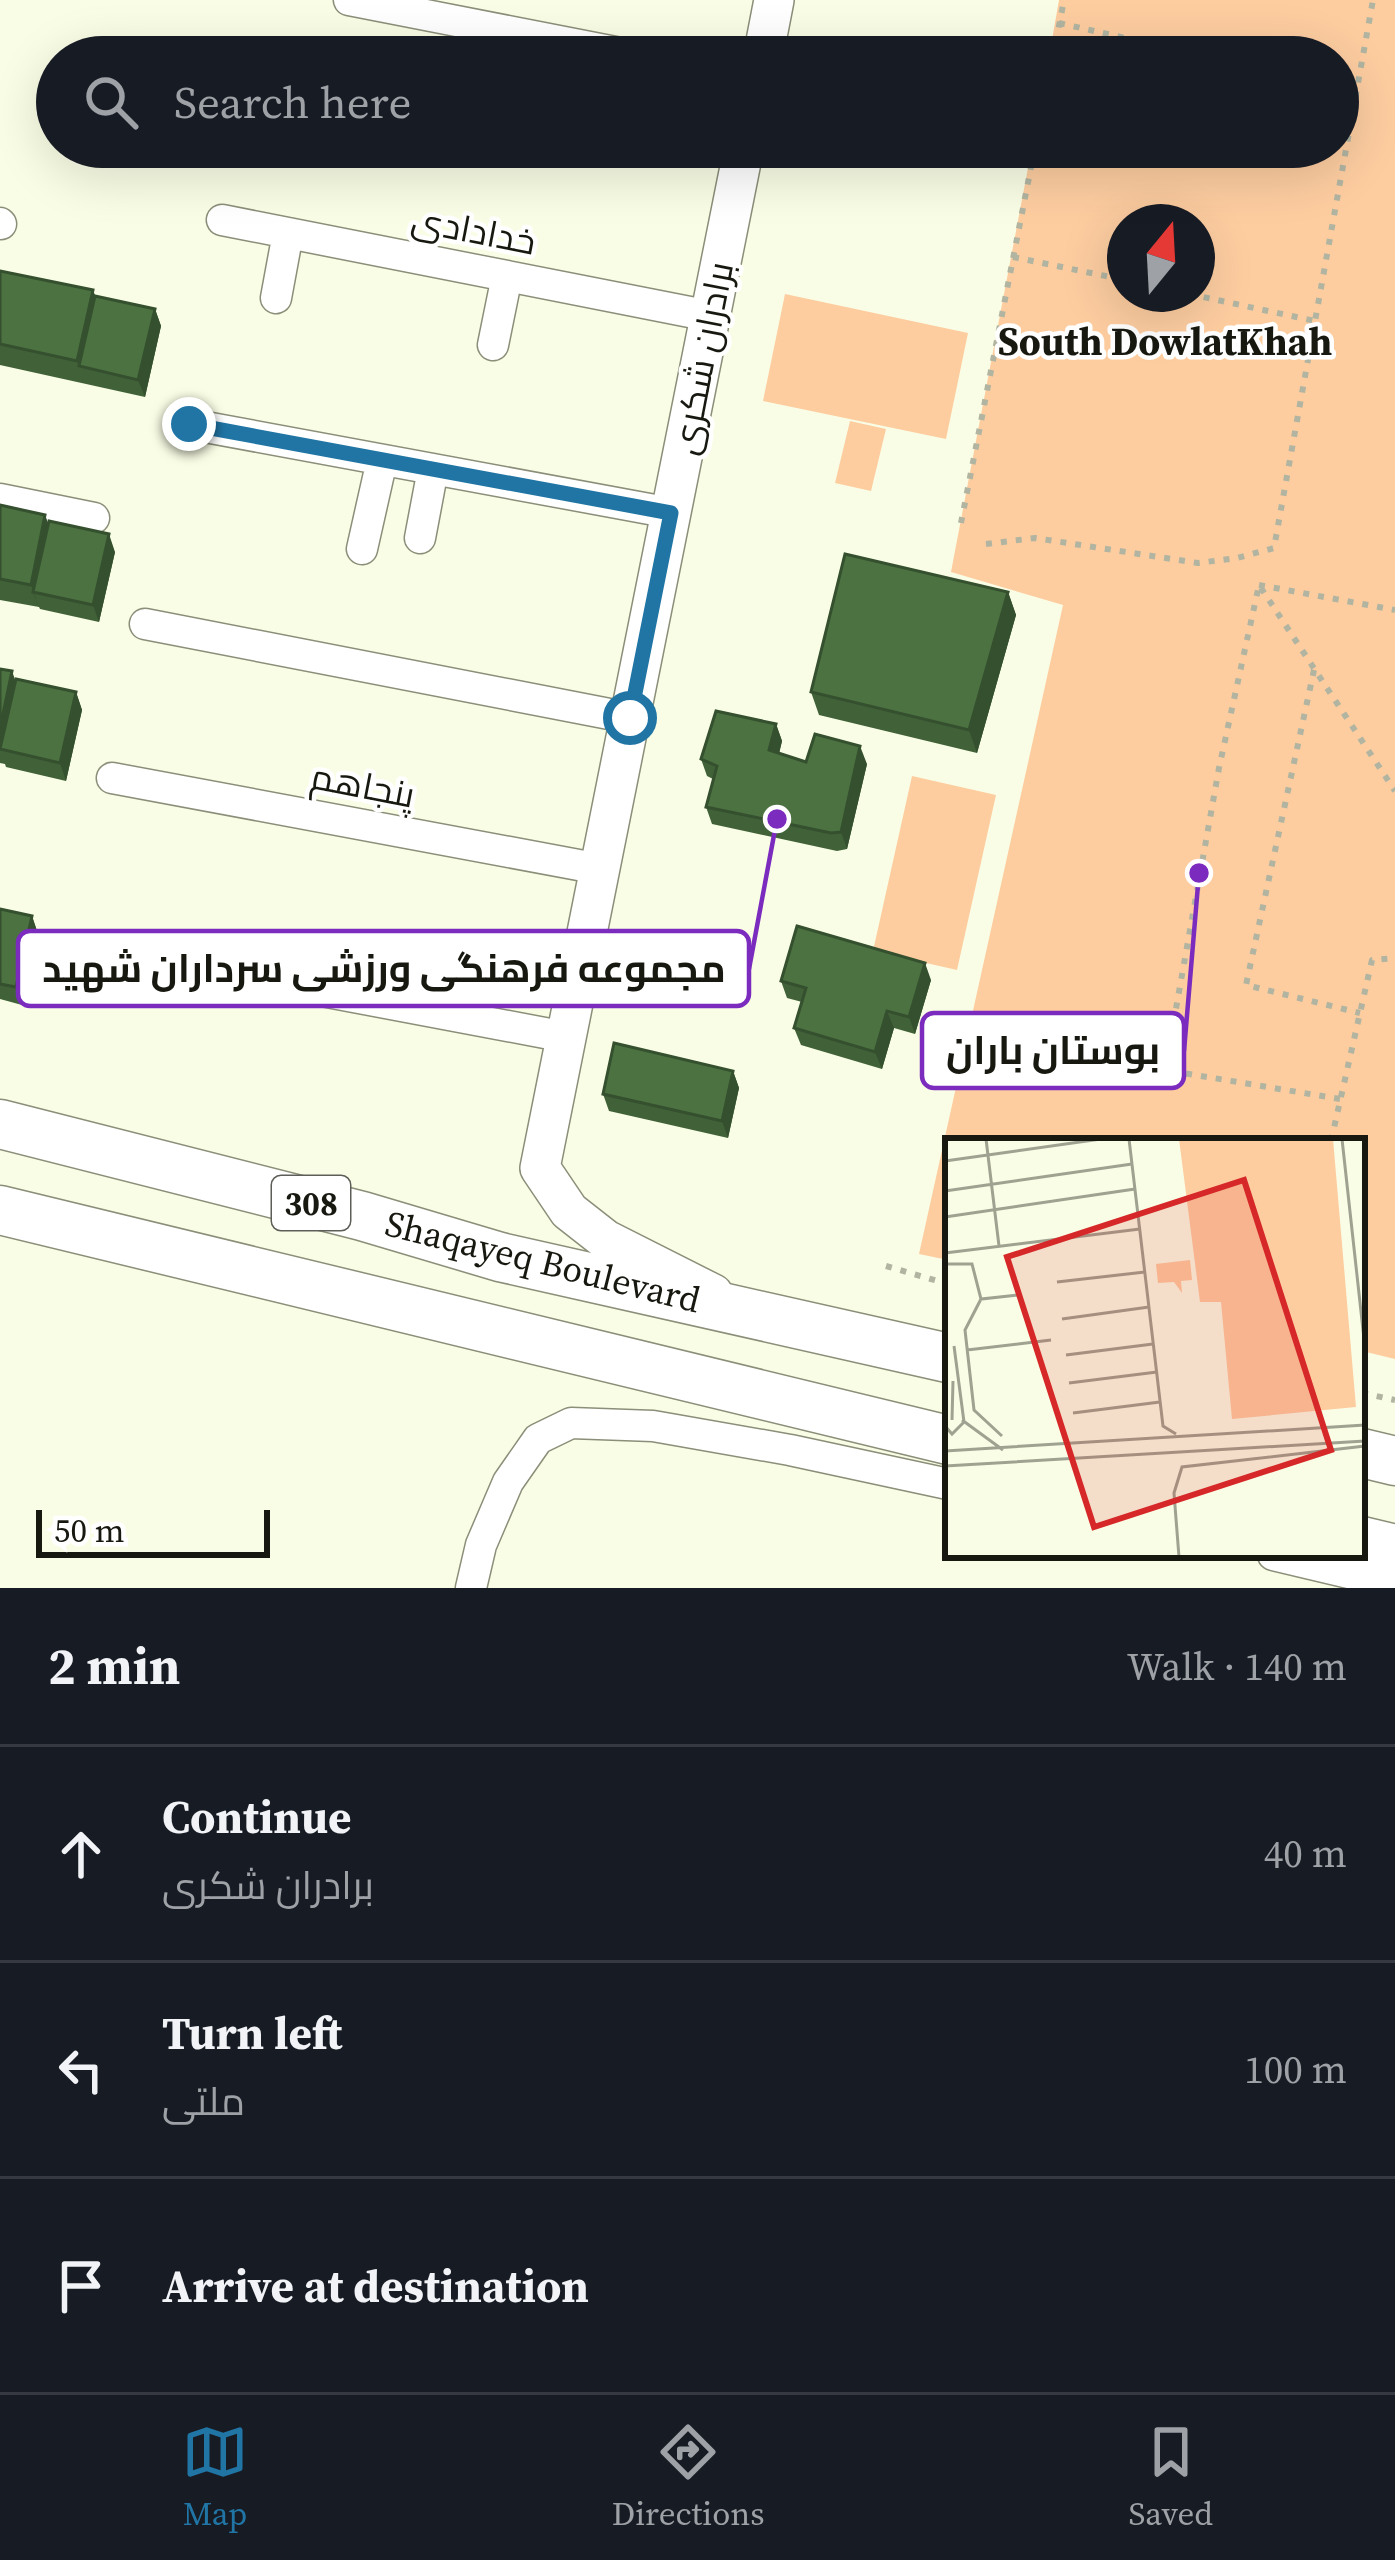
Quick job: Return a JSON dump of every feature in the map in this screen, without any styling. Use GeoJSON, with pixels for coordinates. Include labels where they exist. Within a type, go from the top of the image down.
{"type":"FeatureCollection","features":[{"type":"Feature","properties":{"kind":"main road","name":"Shaqayeq Boulevard"},"geometry":{"type":"LineString","coordinates":[[0,1124],[362,1216],[500,1257],[945,1357]]}},
{"type":"Feature","properties":{"kind":"main road","name":"308"},"geometry":{"type":"LineString","coordinates":[[0,1210],[945,1439]]}},
{"type":"Feature","properties":{"kind":"main road"},"geometry":{"type":"LineString","coordinates":[[1365,1454],[1395,1461]]}},
{"type":"Feature","properties":{"kind":"main road"},"geometry":{"type":"LineString","coordinates":[[1365,1541],[1395,1549]]}},
{"type":"Feature","properties":{"kind":"street"},"geometry":{"type":"LineString","coordinates":[[350,0],[534,36]]}},
{"type":"Feature","properties":{"kind":"street"},"geometry":{"type":"LineString","coordinates":[[767,36],[774,0]]}},
{"type":"Feature","properties":{"kind":"street","name":"برادران شکری"},"geometry":{"type":"LineString","coordinates":[[740,168],[540,1168],[569,1211],[606,1240],[743,1311]]}},
{"type":"Feature","properties":{"kind":"street","name":"خدادادی"},"geometry":{"type":"LineString","coordinates":[[222,220],[710,316]]}},
{"type":"Feature","properties":{"kind":"street"},"geometry":{"type":"LineString","coordinates":[[276,298],[288,233]]}},
{"type":"Feature","properties":{"kind":"street"},"geometry":{"type":"LineString","coordinates":[[493,345],[507,276]]}},
{"type":"Feature","properties":{"kind":"street"},"geometry":{"type":"LineString","coordinates":[[189,424],[671,513]]}},
{"type":"Feature","properties":{"kind":"street"},"geometry":{"type":"LineString","coordinates":[[362,549],[382,460]]}},
{"type":"Feature","properties":{"kind":"street"},"geometry":{"type":"LineString","coordinates":[[420,538],[434,469]]}},
{"type":"Feature","properties":{"kind":"street"},"geometry":{"type":"LineString","coordinates":[[0,499],[94,518]]}},
{"type":"Feature","properties":{"kind":"street"},"geometry":{"type":"LineString","coordinates":[[145,624],[630,718]]}},
{"type":"Feature","properties":{"kind":"street","name":"پنجاهم"},"geometry":{"type":"LineString","coordinates":[[112,778],[600,869]]}},
{"type":"Feature","properties":{"kind":"street"},"geometry":{"type":"LineString","coordinates":[[83,946],[566,1037]]}},
{"type":"Feature","properties":{"kind":"street"},"geometry":{"type":"LineString","coordinates":[[471,1588],[481,1545],[508,1482],[538,1439],[571,1423],[653,1426],[945,1483]]}},
{"type":"Feature","properties":{"kind":"street"},"geometry":{"type":"LineString","coordinates":[[1286,1558],[1395,1583]]}},
{"type":"Feature","properties":{"kind":"path"},"geometry":{"type":"LineString","coordinates":[[1056,36],[1064,0]]}},
{"type":"Feature","properties":{"kind":"path"},"geometry":{"type":"LineString","coordinates":[[1359,79],[1373,0]]}},
{"type":"Feature","properties":{"kind":"path"},"geometry":{"type":"LineString","coordinates":[[1059,23],[1116,36]]}},
{"type":"Feature","properties":{"kind":"path"},"geometry":{"type":"LineString","coordinates":[[961,523],[1031,168]]}},
{"type":"Feature","properties":{"kind":"path"},"geometry":{"type":"LineString","coordinates":[[986,544],[1036,538],[1198,563],[1274,548],[1343,168]]}},
{"type":"Feature","properties":{"kind":"path"},"geometry":{"type":"LineString","coordinates":[[1013,256],[1107,276]]}},
{"type":"Feature","properties":{"kind":"path"},"geometry":{"type":"LineString","coordinates":[[1215,300],[1315,321]]}},
{"type":"Feature","properties":{"kind":"path"},"geometry":{"type":"LineString","coordinates":[[1259,585],[1395,610]]}},
{"type":"Feature","properties":{"kind":"path"},"geometry":{"type":"LineString","coordinates":[[1259,585],[1395,791]]}},
{"type":"Feature","properties":{"kind":"path"},"geometry":{"type":"LineString","coordinates":[[1259,585],[1165,1070],[1340,1099]]}},
{"type":"Feature","properties":{"kind":"path"},"geometry":{"type":"LineString","coordinates":[[1313,670],[1246,985],[1360,1013]]}},
{"type":"Feature","properties":{"kind":"path"},"geometry":{"type":"LineString","coordinates":[[1332,1138],[1372,959],[1395,958]]}},
{"type":"Feature","properties":{"kind":"path"},"geometry":{"type":"LineString","coordinates":[[886,1266],[945,1283]]}},
{"type":"Feature","properties":{"kind":"path"},"geometry":{"type":"LineString","coordinates":[[1365,1394],[1395,1400]]}},
{"type":"Feature","properties":{"kind":"shaded area"},"geometry":{"type":"Polygon","coordinates":[[[1059,0],[1395,0],[1395,1359],[1365,1352],[1365,1138],[945,1138],[945,1259],[919,1254],[1063,605],[951,572],[1028,168],[1359,168],[1359,36],[1053,36],[1059,0]]]}},
{"type":"Feature","properties":{"kind":"shaded area"},"geometry":{"type":"Polygon","coordinates":[[[785,294],[968,333],[946,439],[763,401],[785,294]]]}},
{"type":"Feature","properties":{"kind":"shaded area"},"geometry":{"type":"Polygon","coordinates":[[[850,421],[886,429],[871,491],[835,483],[850,421]]]}},
{"type":"Feature","properties":{"kind":"shaded area"},"geometry":{"type":"Polygon","coordinates":[[[912,776],[996,795],[957,970],[873,951],[912,776]]]}},
{"type":"Feature","properties":{"kind":"building"},"geometry":{"type":"Polygon","coordinates":[[[0,271],[93,290],[77,361],[0,344],[0,271]]]}},
{"type":"Feature","properties":{"kind":"building"},"geometry":{"type":"Polygon","coordinates":[[[95,296],[155,309],[138,380],[79,366],[95,296]]]}},
{"type":"Feature","properties":{"kind":"building"},"geometry":{"type":"Polygon","coordinates":[[[0,505],[45,515],[31,585],[0,579],[0,505]]]}},
{"type":"Feature","properties":{"kind":"building"},"geometry":{"type":"Polygon","coordinates":[[[49,521],[109,534],[93,605],[33,592],[49,521]]]}},
{"type":"Feature","properties":{"kind":"building"},"geometry":{"type":"Polygon","coordinates":[[[845,554],[1008,592],[969,730],[811,692],[845,554]]]}},
{"type":"Feature","properties":{"kind":"building"},"geometry":{"type":"Polygon","coordinates":[[[0,669],[12,671],[0,728],[0,669]]]}},
{"type":"Feature","properties":{"kind":"building"},"geometry":{"type":"Polygon","coordinates":[[[16,679],[76,692],[60,763],[0,749],[16,679]]]}},
{"type":"Feature","properties":{"kind":"building"},"geometry":{"type":"Polygon","coordinates":[[[716,711],[776,724],[769,750],[806,762],[815,734],[860,746],[841,832],[706,807],[717,766],[701,759],[716,711]]]}},
{"type":"Feature","properties":{"kind":"building"},"geometry":{"type":"Polygon","coordinates":[[[0,909],[32,916],[16,987],[0,984],[0,909]]]}},
{"type":"Feature","properties":{"kind":"building"},"geometry":{"type":"Polygon","coordinates":[[[797,926],[925,963],[909,1017],[887,1011],[875,1052],[794,1028],[806,988],[781,981],[797,926]]]}},
{"type":"Feature","properties":{"kind":"building"},"geometry":{"type":"Polygon","coordinates":[[[614,1043],[733,1071],[722,1121],[603,1094],[614,1043]]]}},
{"type":"Feature","properties":{"kind":"place","name":"مجموعه فرهنگی ورزشی سرداران شهید"},"geometry":{"type":"Point","coordinates":[777,819]}},
{"type":"Feature","properties":{"kind":"place","name":"بوستان باران"},"geometry":{"type":"Point","coordinates":[1199,873]}},
{"type":"Feature","properties":{"kind":"district","name":"South DowlatKhah"},"geometry":{"type":"Point","coordinates":[1165,341]}},
{"type":"Feature","properties":{"kind":"route"},"geometry":{"type":"LineString","coordinates":[[189,424],[671,513],[630,718]]}}]}
